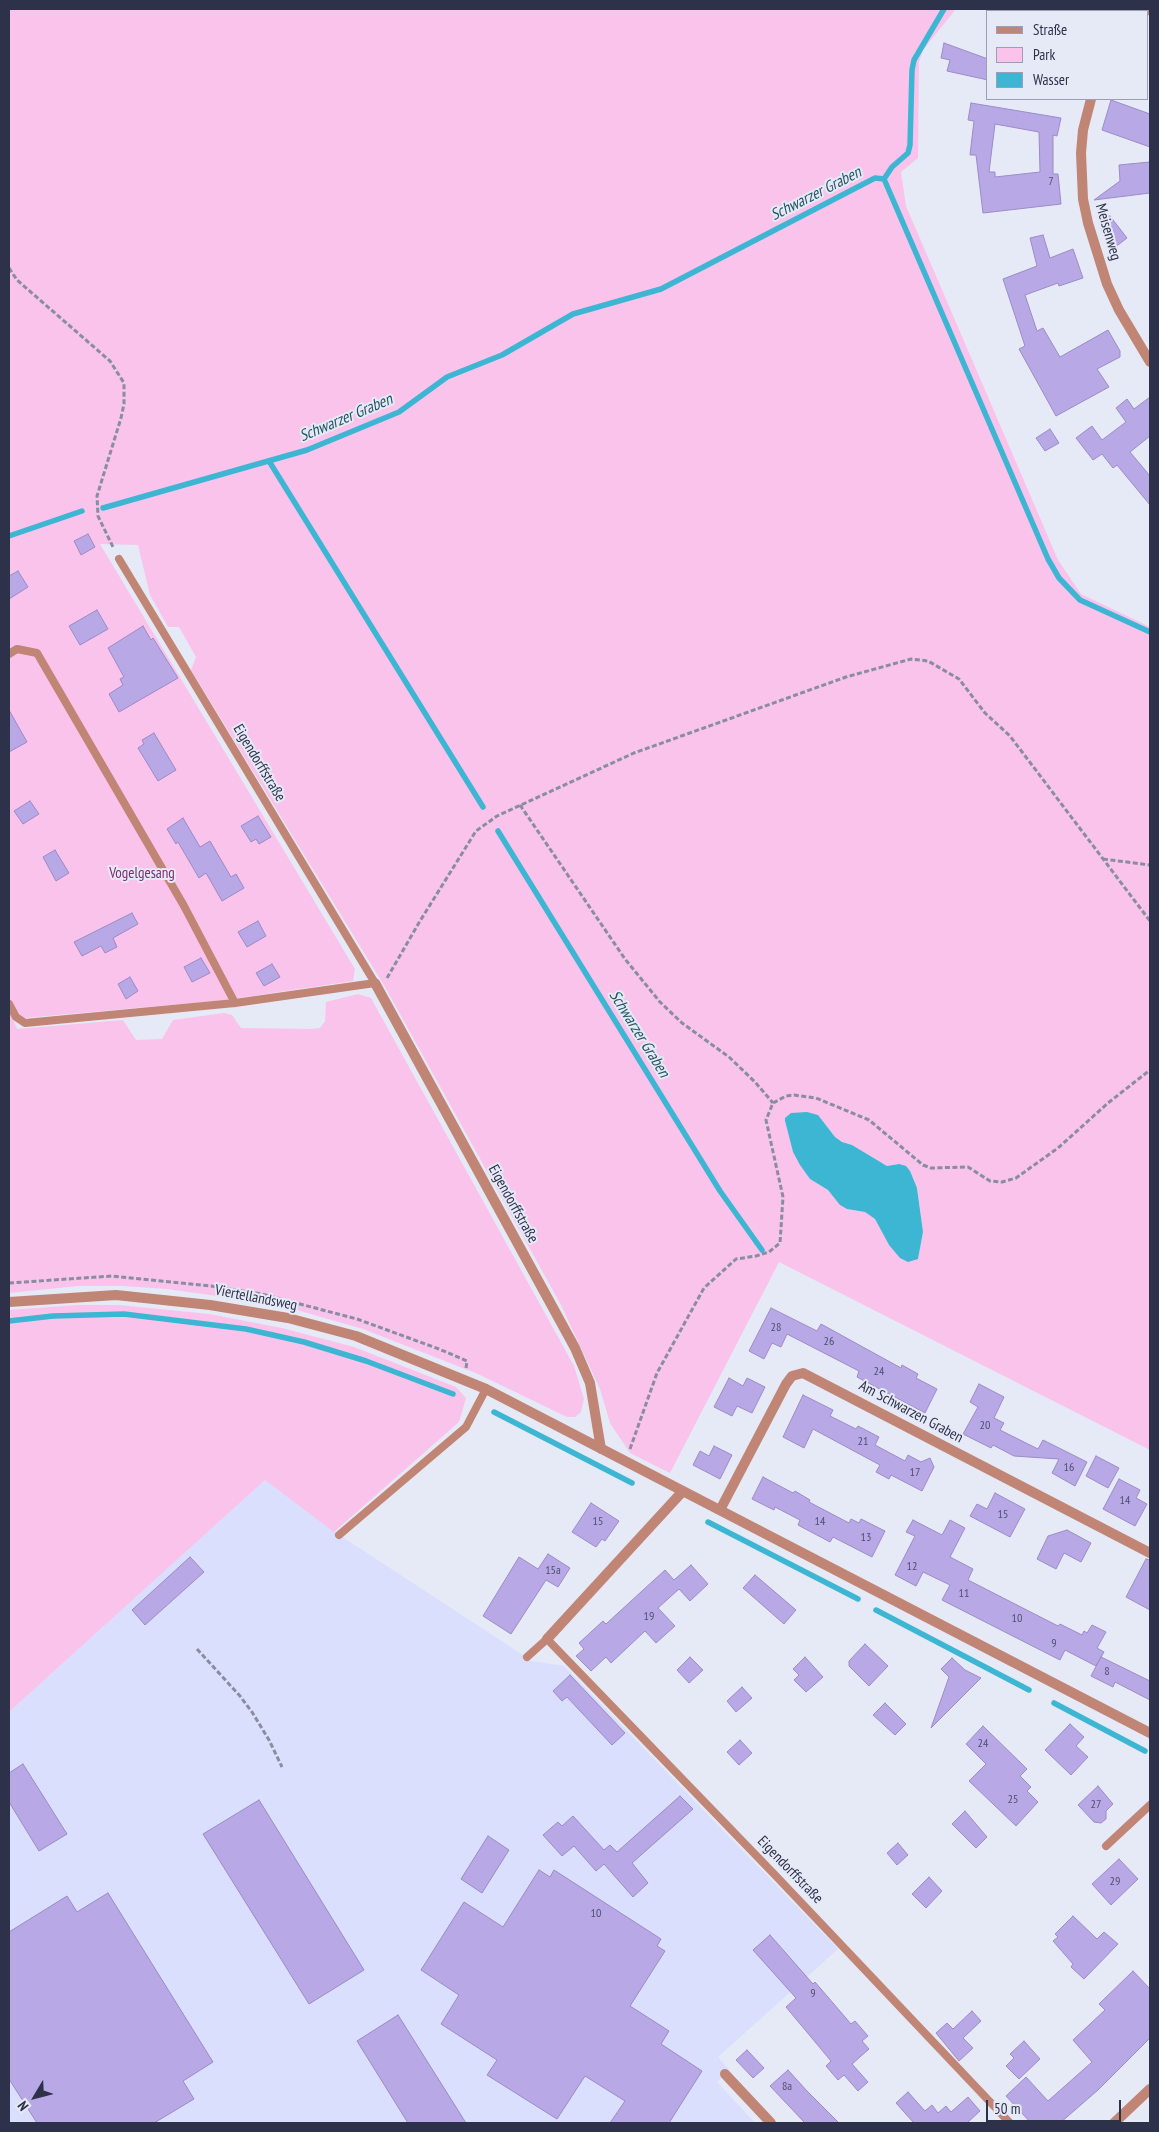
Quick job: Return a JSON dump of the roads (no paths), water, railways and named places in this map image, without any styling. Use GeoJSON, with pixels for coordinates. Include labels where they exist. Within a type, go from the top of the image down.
{"type":"FeatureCollection","features":[{"type":"Feature","properties":{"kind":"street","name":"Meisenweg"},"geometry":{"type":"LineString","coordinates":[[1091,100],[1083,130],[1081,153],[1083,199],[1088,223],[1119,310],[1150,362]]}},
{"type":"Feature","properties":{"kind":"street","name":"Eigendorffstraße"},"geometry":{"type":"LineString","coordinates":[[374,983],[575,1348],[590,1383],[601,1449]]}},
{"type":"Feature","properties":{"kind":"street","name":"Viertellandsweg"},"geometry":{"type":"LineString","coordinates":[[9,1302],[116,1295],[210,1305],[288,1318],[356,1336],[486,1389],[601,1449]]}},
{"type":"Feature","properties":{"kind":"street","name":"Am Schwarzen Graben"},"geometry":{"type":"LineString","coordinates":[[720,1510],[786,1384],[792,1376],[803,1373],[1150,1553]]}},
{"type":"Feature","properties":{"kind":"street"},"geometry":{"type":"LineString","coordinates":[[601,1449],[1150,1733]]}},
{"type":"Feature","properties":{"kind":"street"},"geometry":{"type":"LineString","coordinates":[[547,1639],[683,1490]]}},
{"type":"Feature","properties":{"kind":"street"},"geometry":{"type":"LineString","coordinates":[[725,2074],[771,2123]]}},
{"type":"Feature","properties":{"kind":"street"},"geometry":{"type":"LineString","coordinates":[[1114,2123],[1150,2089]]}},
{"type":"Feature","properties":{"kind":"lane","name":"Eigendorffstraße"},"geometry":{"type":"LineString","coordinates":[[119,559],[374,983]]}},
{"type":"Feature","properties":{"kind":"lane"},"geometry":{"type":"LineString","coordinates":[[9,654],[17,649],[37,653],[184,906],[235,1003]]}},
{"type":"Feature","properties":{"kind":"lane"},"geometry":{"type":"LineString","coordinates":[[9,1004],[16,1017],[24,1023],[235,1003],[374,983]]}},
{"type":"Feature","properties":{"kind":"lane"},"geometry":{"type":"LineString","coordinates":[[339,1535],[466,1427],[486,1389]]}},
{"type":"Feature","properties":{"kind":"lane","name":"Eigendorffstraße"},"geometry":{"type":"LineString","coordinates":[[547,1639],[775,1875],[1010,2123]]}},
{"type":"Feature","properties":{"kind":"lane"},"geometry":{"type":"LineString","coordinates":[[527,1657],[547,1639]]}},
{"type":"Feature","properties":{"kind":"lane"},"geometry":{"type":"LineString","coordinates":[[1106,1846],[1150,1805]]}},
{"type":"Feature","properties":{"kind":"water"},"geometry":{"type":"Polygon","coordinates":[[[807,1112],[818,1115],[835,1137],[842,1142],[852,1145],[887,1166],[899,1164],[906,1166],[910,1171],[917,1188],[923,1232],[918,1259],[908,1262],[900,1258],[889,1245],[875,1219],[865,1212],[847,1209],[840,1205],[828,1190],[810,1179],[793,1152],[785,1121],[785,1118],[791,1113],[807,1112]]]}},
{"type":"Feature","properties":{"kind":"waterway"},"geometry":{"type":"LineString","coordinates":[[884,179],[892,167],[908,153],[914,60],[944,9]]}},
{"type":"Feature","properties":{"kind":"waterway","name":"Schwarzer Graben"},"geometry":{"type":"LineString","coordinates":[[103,508],[307,450],[399,412],[447,377],[502,355],[573,314],[661,289],[875,178],[884,179],[1048,559],[1059,578],[1080,600],[1150,632]]}},
{"type":"Feature","properties":{"kind":"waterway","name":"Schwarzer Graben"},"geometry":{"type":"LineString","coordinates":[[269,461],[483,807]]}},
{"type":"Feature","properties":{"kind":"waterway"},"geometry":{"type":"LineString","coordinates":[[9,536],[82,511]]}},
{"type":"Feature","properties":{"kind":"waterway","name":"Schwarzer Graben"},"geometry":{"type":"LineString","coordinates":[[498,831],[720,1191],[762,1250]]}},
{"type":"Feature","properties":{"kind":"waterway"},"geometry":{"type":"LineString","coordinates":[[9,1321],[53,1316],[124,1314],[246,1329],[304,1342],[366,1361],[453,1394]]}},
{"type":"Feature","properties":{"kind":"waterway"},"geometry":{"type":"LineString","coordinates":[[494,1412],[632,1483]]}},
{"type":"Feature","properties":{"kind":"waterway"},"geometry":{"type":"LineString","coordinates":[[708,1522],[858,1599]]}},
{"type":"Feature","properties":{"kind":"waterway"},"geometry":{"type":"LineString","coordinates":[[876,1610],[1029,1690]]}},
{"type":"Feature","properties":{"kind":"waterway"},"geometry":{"type":"LineString","coordinates":[[1054,1703],[1145,1751]]}},
{"type":"Feature","properties":{"kind":"park label","name":"Vogelgesang"},"geometry":{"type":"Point","coordinates":[142,874]}}]}
